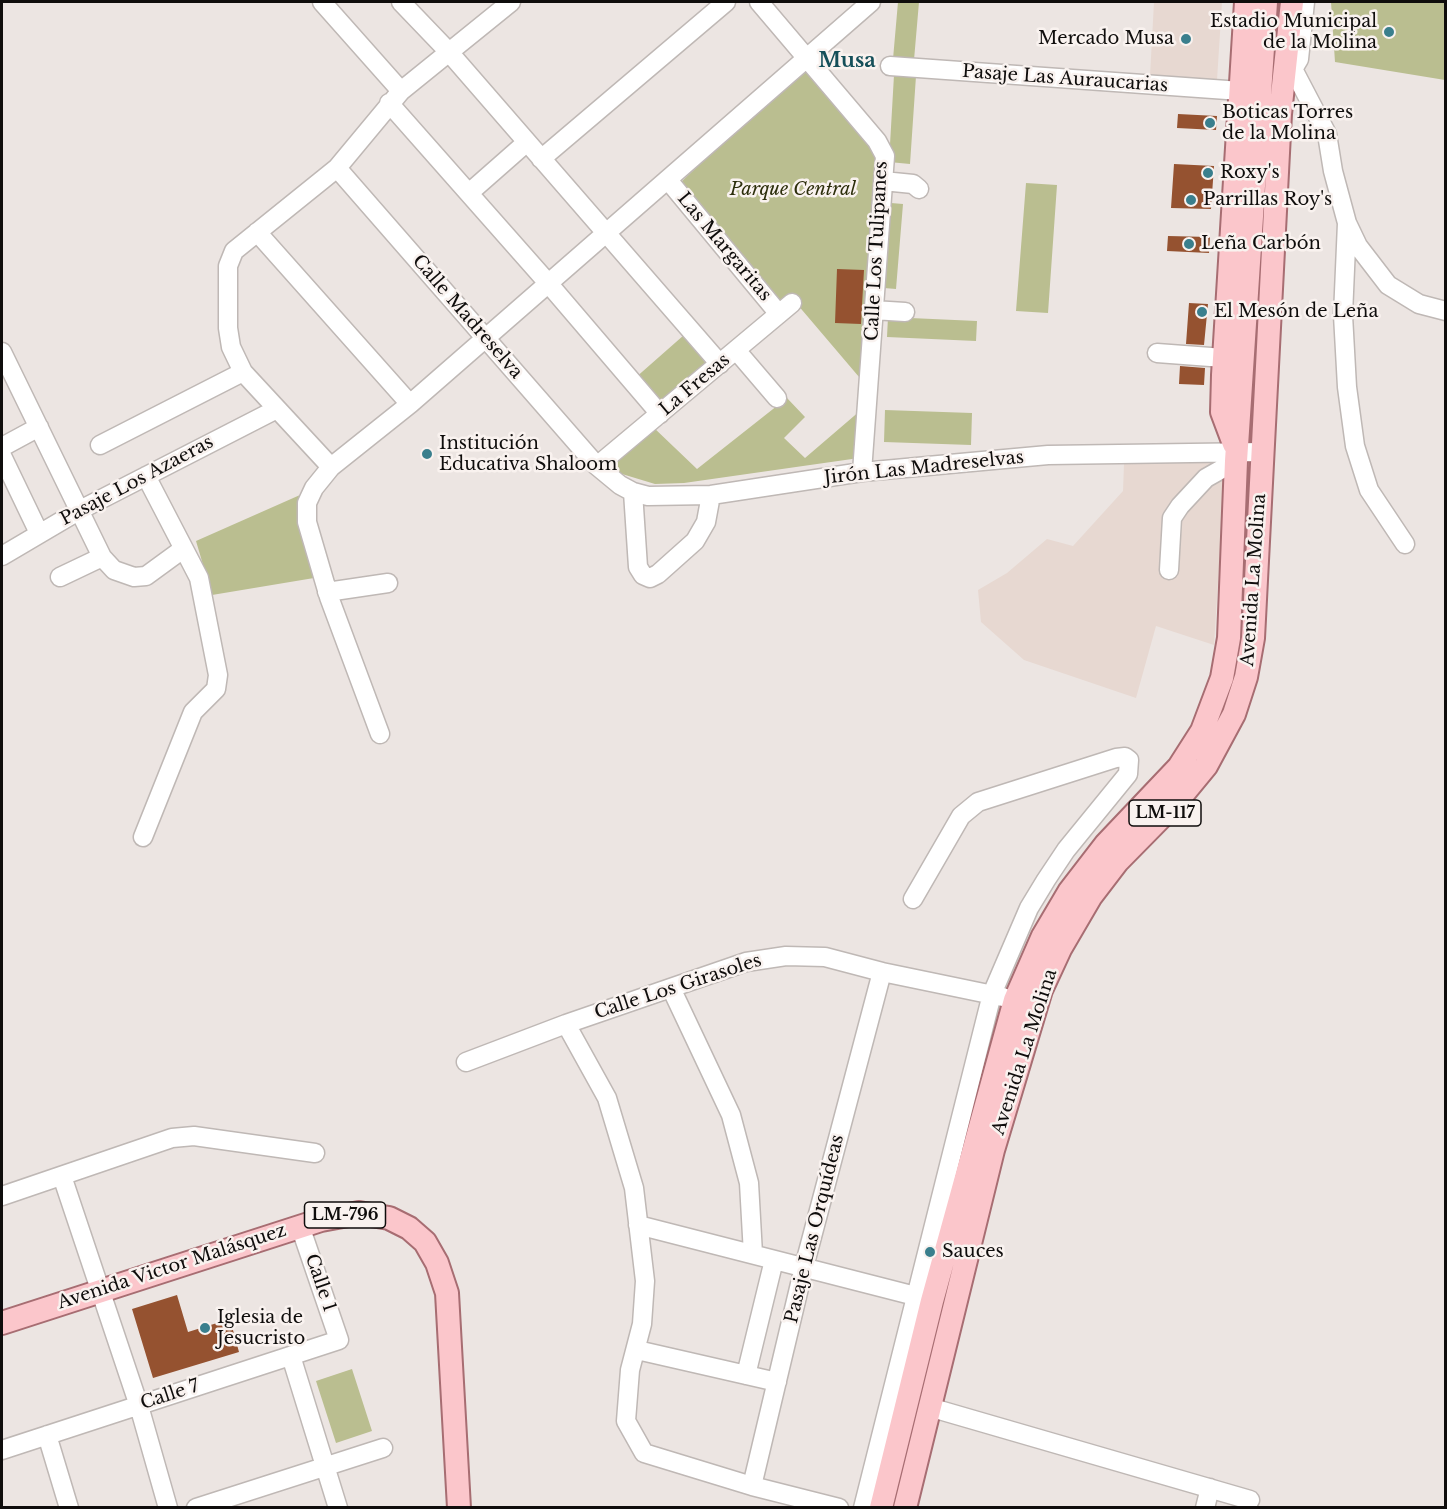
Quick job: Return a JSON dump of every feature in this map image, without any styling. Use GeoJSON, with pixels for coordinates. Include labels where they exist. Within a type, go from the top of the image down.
{"type":"FeatureCollection","features":[{"type":"Feature","properties":{"kind":"main road","name":"Avenida La Molina"},"geometry":{"type":"LineString","coordinates":[[1236,457],[1222,412],[1246,2]]}},
{"type":"Feature","properties":{"kind":"main road","name":"Avenida La Molina"},"geometry":{"type":"LineString","coordinates":[[881,1508],[924,1298],[1014,1000],[1043,936],[1068,892],[1106,844],[1179,767],[1210,715],[1222,678],[1229,639],[1236,457],[1266,2]]}},
{"type":"Feature","properties":{"kind":"main road","name":"Avenida La Molina"},"geometry":{"type":"LineString","coordinates":[[905,1508],[993,1150],[1035,1012],[1055,959],[1090,896],[1117,862],[1193,784],[1216,750],[1234,714],[1246,677],[1253,638],[1262,452],[1293,2]]}},
{"type":"Feature","properties":{"kind":"main road","name":"Avenida Victor Malásquez"},"geometry":{"type":"LineString","coordinates":[[2,1323],[300,1226],[346,1215],[379,1215],[409,1228],[431,1250],[443,1276],[448,1302],[459,1508]]}},
{"type":"Feature","properties":{"kind":"street"},"geometry":{"type":"LineString","coordinates":[[322,2],[469,193],[660,414]]}},
{"type":"Feature","properties":{"kind":"street"},"geometry":{"type":"LineString","coordinates":[[401,2],[448,51],[720,364]]}},
{"type":"Feature","properties":{"kind":"street"},"geometry":{"type":"LineString","coordinates":[[331,467],[275,410],[243,372],[231,347],[228,328],[228,266],[234,251],[337,168],[395,97],[448,51],[511,2]]}},
{"type":"Feature","properties":{"kind":"street"},"geometry":{"type":"LineString","coordinates":[[541,159],[726,2]]}},
{"type":"Feature","properties":{"kind":"street","name":"Calle Los Tulipanes"},"geometry":{"type":"LineString","coordinates":[[759,2],[877,141],[885,156],[862,472]]}},
{"type":"Feature","properties":{"kind":"street"},"geometry":{"type":"LineString","coordinates":[[380,734],[327,592],[307,522],[307,503],[314,488],[331,467],[410,404],[871,2]]}},
{"type":"Feature","properties":{"kind":"street"},"geometry":{"type":"LineString","coordinates":[[1305,2],[1299,59],[1288,77],[1327,134],[1333,171],[1347,223],[1358,246],[1388,285],[1419,304],[1446,311]]}},
{"type":"Feature","properties":{"kind":"street","name":"Pasaje Las Auraucarias"},"geometry":{"type":"LineString","coordinates":[[890,66],[1241,91]]}},
{"type":"Feature","properties":{"kind":"street"},"geometry":{"type":"LineString","coordinates":[[469,193],[527,142]]}},
{"type":"Feature","properties":{"kind":"street","name":"Calle Madreselva"},"geometry":{"type":"LineString","coordinates":[[337,168],[597,466]]}},
{"type":"Feature","properties":{"kind":"street","name":"Las Margaritas"},"geometry":{"type":"LineString","coordinates":[[668,180],[786,309]]}},
{"type":"Feature","properties":{"kind":"street"},"geometry":{"type":"LineString","coordinates":[[883,181],[913,184],[919,189]]}},
{"type":"Feature","properties":{"kind":"street"},"geometry":{"type":"LineString","coordinates":[[1347,223],[1343,315],[1347,387],[1355,446],[1369,490],[1405,544]]}},
{"type":"Feature","properties":{"kind":"street"},"geometry":{"type":"LineString","coordinates":[[257,232],[410,404]]}},
{"type":"Feature","properties":{"kind":"street","name":"La Fresas"},"geometry":{"type":"LineString","coordinates":[[597,466],[786,309]]}},
{"type":"Feature","properties":{"kind":"street"},"geometry":{"type":"LineString","coordinates":[[873,310],[905,312]]}},
{"type":"Feature","properties":{"kind":"street"},"geometry":{"type":"LineString","coordinates":[[736,350],[777,398]]}},
{"type":"Feature","properties":{"kind":"street"},"geometry":{"type":"LineString","coordinates":[[2,352],[102,556],[114,570],[124,575],[146,576],[183,549]]}},
{"type":"Feature","properties":{"kind":"street"},"geometry":{"type":"LineString","coordinates":[[1157,353],[1224,358]]}},
{"type":"Feature","properties":{"kind":"street"},"geometry":{"type":"LineString","coordinates":[[100,445],[243,372]]}},
{"type":"Feature","properties":{"kind":"street","name":"Pasaje Los Azaeras"},"geometry":{"type":"LineString","coordinates":[[2,556],[80,510],[275,410]]}},
{"type":"Feature","properties":{"kind":"street"},"geometry":{"type":"LineString","coordinates":[[2,447],[39,427]]}},
{"type":"Feature","properties":{"kind":"street","name":"Jirón Las Madreselvas"},"geometry":{"type":"LineString","coordinates":[[597,466],[620,485],[648,496],[711,495],[862,472],[1048,455],[1236,457],[1262,452]]}},
{"type":"Feature","properties":{"kind":"street"},"geometry":{"type":"LineString","coordinates":[[2,456],[39,533]]}},
{"type":"Feature","properties":{"kind":"street"},"geometry":{"type":"LineString","coordinates":[[1169,570],[1172,518],[1206,478],[1236,457]]}},
{"type":"Feature","properties":{"kind":"street"},"geometry":{"type":"LineString","coordinates":[[143,837],[192,712],[213,693],[218,683],[199,578],[146,476]]}},
{"type":"Feature","properties":{"kind":"street"},"geometry":{"type":"LineString","coordinates":[[633,492],[638,567],[646,577],[658,574],[695,542],[706,522],[711,495]]}},
{"type":"Feature","properties":{"kind":"street"},"geometry":{"type":"LineString","coordinates":[[60,577],[102,556]]}},
{"type":"Feature","properties":{"kind":"street"},"geometry":{"type":"LineString","coordinates":[[327,592],[388,583]]}},
{"type":"Feature","properties":{"kind":"street"},"geometry":{"type":"LineString","coordinates":[[863,1508],[924,1298],[992,994],[1029,909],[1066,850],[1128,774],[1129,760],[1125,756],[1116,758],[978,802],[961,816],[913,899]]}},
{"type":"Feature","properties":{"kind":"street","name":"Calle Los Girasoles"},"geometry":{"type":"LineString","coordinates":[[466,1062],[566,1024],[746,962],[786,956],[825,957],[882,972],[992,994],[1014,1000],[1035,1012]]}},
{"type":"Feature","properties":{"kind":"street","name":"Pasaje Las Orquídeas"},"geometry":{"type":"LineString","coordinates":[[752,1486],[804,1267],[882,972]]}},
{"type":"Feature","properties":{"kind":"street"},"geometry":{"type":"LineString","coordinates":[[671,988],[731,1115],[749,1183],[753,1254]]}},
{"type":"Feature","properties":{"kind":"street"},"geometry":{"type":"LineString","coordinates":[[566,1024],[607,1098],[634,1188],[645,1281],[642,1324],[630,1370],[626,1421],[644,1453],[752,1486],[839,1508]]}},
{"type":"Feature","properties":{"kind":"street"},"geometry":{"type":"LineString","coordinates":[[2,1196],[172,1138],[194,1136],[315,1153]]}},
{"type":"Feature","properties":{"kind":"street"},"geometry":{"type":"LineString","coordinates":[[62,1176],[139,1406],[168,1508]]}},
{"type":"Feature","properties":{"kind":"street"},"geometry":{"type":"LineString","coordinates":[[638,1225],[924,1298]]}},
{"type":"Feature","properties":{"kind":"street","name":"Calle 1"},"geometry":{"type":"LineString","coordinates":[[300,1226],[339,1340]]}},
{"type":"Feature","properties":{"kind":"street"},"geometry":{"type":"LineString","coordinates":[[746,1375],[774,1260]]}},
{"type":"Feature","properties":{"kind":"street","name":"Calle 7"},"geometry":{"type":"LineString","coordinates":[[2,1450],[339,1340]]}},
{"type":"Feature","properties":{"kind":"street"},"geometry":{"type":"LineString","coordinates":[[637,1350],[777,1382]]}},
{"type":"Feature","properties":{"kind":"street"},"geometry":{"type":"LineString","coordinates":[[291,1356],[338,1508]]}},
{"type":"Feature","properties":{"kind":"street"},"geometry":{"type":"LineString","coordinates":[[929,1407],[1250,1500]]}},
{"type":"Feature","properties":{"kind":"street"},"geometry":{"type":"LineString","coordinates":[[48,1436],[69,1508]]}},
{"type":"Feature","properties":{"kind":"street"},"geometry":{"type":"LineString","coordinates":[[196,1508],[383,1448]]}},
{"type":"Feature","properties":{"kind":"street"},"geometry":{"type":"LineString","coordinates":[[1205,1508],[1210,1488]]}},
{"type":"Feature","properties":{"kind":"shaded area","name":"Mercado Musa"},"geometry":{"type":"Polygon","coordinates":[[[1154,2],[1222,2],[1217,80],[1150,76],[1154,2]]]}},
{"type":"Feature","properties":{"kind":"shaded area"},"geometry":{"type":"Polygon","coordinates":[[[1213,459],[1225,472],[1214,645],[1156,626],[1136,698],[1024,660],[981,622],[978,590],[1007,573],[1047,539],[1073,546],[1123,491],[1124,464],[1213,459]]]}},
{"type":"Feature","properties":{"kind":"green space"},"geometry":{"type":"Polygon","coordinates":[[[898,2],[919,2],[914,60],[893,59],[898,2]]]}},
{"type":"Feature","properties":{"kind":"green space","name":"Estadio Municipal de la Molina"},"geometry":{"type":"Polygon","coordinates":[[[1331,2],[1445,2],[1445,80],[1335,62],[1331,2]]]}},
{"type":"Feature","properties":{"kind":"green space","name":"Parque Central"},"geometry":{"type":"Polygon","coordinates":[[[807,61],[867,141],[876,160],[865,384],[791,297],[779,306],[678,185],[807,61]]]}},
{"type":"Feature","properties":{"kind":"green space"},"geometry":{"type":"Polygon","coordinates":[[[894,75],[916,76],[910,164],[889,162],[894,75]]]}},
{"type":"Feature","properties":{"kind":"green space"},"geometry":{"type":"Polygon","coordinates":[[[1026,183],[1057,185],[1048,313],[1016,311],[1026,183]]]}},
{"type":"Feature","properties":{"kind":"green space"},"geometry":{"type":"Polygon","coordinates":[[[891,203],[903,204],[896,289],[884,288],[891,203]]]}},
{"type":"Feature","properties":{"kind":"green space"},"geometry":{"type":"Polygon","coordinates":[[[888,317],[977,321],[976,341],[887,337],[888,317]]]}},
{"type":"Feature","properties":{"kind":"green space"},"geometry":{"type":"Polygon","coordinates":[[[684,335],[711,366],[661,410],[634,379],[684,335]]]}},
{"type":"Feature","properties":{"kind":"green space"},"geometry":{"type":"Polygon","coordinates":[[[787,398],[805,417],[784,438],[805,458],[861,410],[859,458],[684,483],[655,484],[622,474],[605,464],[652,426],[697,469],[787,398]]]}},
{"type":"Feature","properties":{"kind":"green space"},"geometry":{"type":"Polygon","coordinates":[[[885,410],[972,413],[971,445],[884,442],[885,410]]]}},
{"type":"Feature","properties":{"kind":"green space"},"geometry":{"type":"Polygon","coordinates":[[[300,495],[314,578],[212,595],[196,541],[300,495]]]}},
{"type":"Feature","properties":{"kind":"green space"},"geometry":{"type":"Polygon","coordinates":[[[352,1369],[372,1431],[336,1443],[316,1381],[352,1369]]]}},
{"type":"Feature","properties":{"kind":"building"},"geometry":{"type":"Polygon","coordinates":[[[1178,114],[1217,116],[1216,130],[1177,128],[1178,114]]]}},
{"type":"Feature","properties":{"kind":"building"},"geometry":{"type":"Polygon","coordinates":[[[1174,164],[1214,166],[1211,209],[1171,208],[1174,164]]]}},
{"type":"Feature","properties":{"kind":"building","name":"Leña Carbón"},"geometry":{"type":"Polygon","coordinates":[[[1168,236],[1210,237],[1209,253],[1167,251],[1168,236]]]}},
{"type":"Feature","properties":{"kind":"building"},"geometry":{"type":"Polygon","coordinates":[[[837,269],[864,270],[861,324],[835,323],[837,269]]]}},
{"type":"Feature","properties":{"kind":"building"},"geometry":{"type":"Polygon","coordinates":[[[1189,303],[1208,304],[1204,345],[1186,344],[1189,303]]]}},
{"type":"Feature","properties":{"kind":"building"},"geometry":{"type":"Polygon","coordinates":[[[1180,366],[1205,368],[1204,385],[1179,384],[1180,366]]]}},
{"type":"Feature","properties":{"kind":"building"},"geometry":{"type":"Polygon","coordinates":[[[177,1295],[188,1332],[230,1319],[239,1352],[153,1378],[132,1309],[177,1295]]]}},
{"type":"Feature","properties":{"kind":"place","name":"Estadio Municipal de la Molina"},"geometry":{"type":"Point","coordinates":[1389,32]}},
{"type":"Feature","properties":{"kind":"place","name":"Mercado Musa"},"geometry":{"type":"Point","coordinates":[1186,39]}},
{"type":"Feature","properties":{"kind":"place","name":"Boticas Torres de la Molina"},"geometry":{"type":"Point","coordinates":[1210,123]}},
{"type":"Feature","properties":{"kind":"place","name":"Roxy's"},"geometry":{"type":"Point","coordinates":[1208,173]}},
{"type":"Feature","properties":{"kind":"place","name":"Parrillas Roy's"},"geometry":{"type":"Point","coordinates":[1191,200]}},
{"type":"Feature","properties":{"kind":"place","name":"Leña Carbón"},"geometry":{"type":"Point","coordinates":[1189,244]}},
{"type":"Feature","properties":{"kind":"place","name":"El Mesón de Leña"},"geometry":{"type":"Point","coordinates":[1202,312]}},
{"type":"Feature","properties":{"kind":"place","name":"Institución Educativa Shaloom"},"geometry":{"type":"Point","coordinates":[427,454]}},
{"type":"Feature","properties":{"kind":"place","name":"Sauces"},"geometry":{"type":"Point","coordinates":[930,1252]}},
{"type":"Feature","properties":{"kind":"place","name":"Iglesia de Jesucristo"},"geometry":{"type":"Point","coordinates":[205,1328]}},
{"type":"Feature","properties":{"kind":"district","name":"Musa"},"geometry":{"type":"Point","coordinates":[847,61]}}]}
